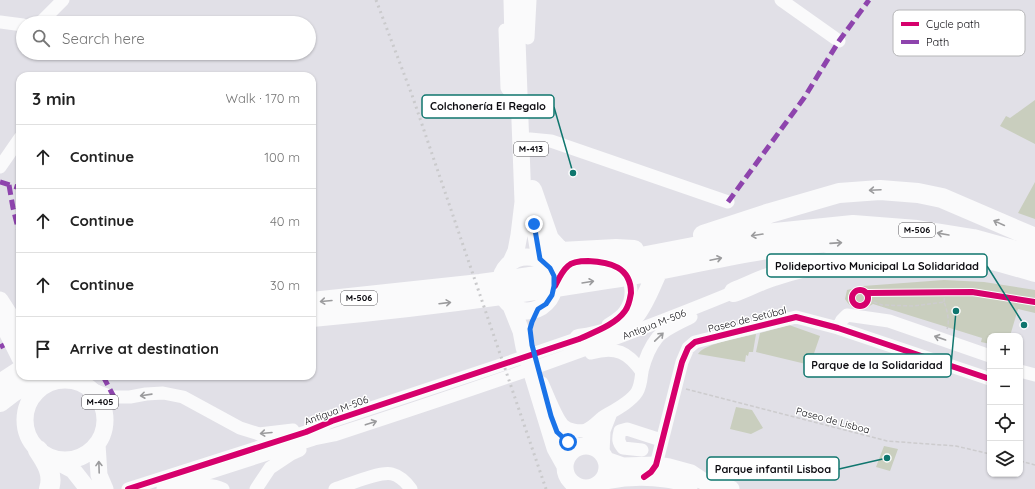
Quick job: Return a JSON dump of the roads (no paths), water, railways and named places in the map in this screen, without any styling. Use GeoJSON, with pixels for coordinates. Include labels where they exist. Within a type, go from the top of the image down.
{"type":"FeatureCollection","features":[{"type":"Feature","properties":{"kind":"highway"},"geometry":{"type":"LineString","coordinates":[[532,190],[549,239],[561,252]]}},
{"type":"Feature","properties":{"kind":"highway"},"geometry":{"type":"LineString","coordinates":[[541,260],[550,255],[561,252],[647,250],[673,245],[770,213],[839,193],[880,190],[918,193],[942,198],[1035,238]]}},
{"type":"Feature","properties":{"kind":"highway","name":"M-506"},"geometry":{"type":"LineString","coordinates":[[797,238],[853,225],[917,230],[973,239],[1035,256]]}},
{"type":"Feature","properties":{"kind":"highway","name":"M-506"},"geometry":{"type":"LineString","coordinates":[[316,316],[407,301],[756,235],[896,243],[936,247],[991,259],[1035,274]]}},
{"type":"Feature","properties":{"kind":"highway"},"geometry":{"type":"LineString","coordinates":[[579,339],[597,336],[624,326],[635,315],[660,264],[673,245]]}},
{"type":"Feature","properties":{"kind":"highway"},"geometry":{"type":"LineString","coordinates":[[734,292],[774,276],[819,264],[868,257],[909,257],[949,260],[1035,274]]}},
{"type":"Feature","properties":{"kind":"highway","name":"M-506"},"geometry":{"type":"LineString","coordinates":[[316,302],[407,301]]}},
{"type":"Feature","properties":{"kind":"highway"},"geometry":{"type":"LineString","coordinates":[[0,384],[16,374]]}},
{"type":"Feature","properties":{"kind":"highway"},"geometry":{"type":"LineString","coordinates":[[0,402],[13,392],[34,380]]}},
{"type":"Feature","properties":{"kind":"highway"},"geometry":{"type":"LineString","coordinates":[[42,453],[51,475],[49,489]]}},
{"type":"Feature","properties":{"kind":"main road","name":"M-413"},"geometry":{"type":"LineString","coordinates":[[520,0],[528,38],[530,139],[534,224],[541,260],[550,268],[554,276],[554,286]]}},
{"type":"Feature","properties":{"kind":"main road","name":"M-413"},"geometry":{"type":"LineString","coordinates":[[520,0],[518,40],[523,202],[516,250],[511,262],[504,268],[500,282],[501,292],[505,300],[511,306],[521,331],[524,347],[555,448],[565,466],[568,476],[574,484],[584,488],[596,486]]}},
{"type":"Feature","properties":{"kind":"main road"},"geometry":{"type":"LineString","coordinates":[[511,262],[516,258],[526,256],[541,260]]}},
{"type":"Feature","properties":{"kind":"main road"},"geometry":{"type":"LineString","coordinates":[[511,306],[520,310],[528,311],[538,309],[546,304],[552,295],[554,286]]}},
{"type":"Feature","properties":{"kind":"main road"},"geometry":{"type":"LineString","coordinates":[[538,309],[530,329],[532,345],[557,432],[568,442],[581,447],[594,447],[605,457],[623,466],[645,471],[691,473],[703,481],[731,489]]}},
{"type":"Feature","properties":{"kind":"main road"},"geometry":{"type":"LineString","coordinates":[[3,311],[16,326]]}},
{"type":"Feature","properties":{"kind":"main road"},"geometry":{"type":"LineString","coordinates":[[3,311],[16,347]]}},
{"type":"Feature","properties":{"kind":"main road"},"geometry":{"type":"LineString","coordinates":[[27,380],[31,399],[26,413],[26,427],[30,439],[42,453],[73,470],[88,489]]}},
{"type":"Feature","properties":{"kind":"main road","name":"M-405"},"geometry":{"type":"LineString","coordinates":[[31,399],[37,391],[57,380]]}},
{"type":"Feature","properties":{"kind":"main road","name":"M-405"},"geometry":{"type":"LineString","coordinates":[[70,380],[89,388],[99,399],[102,406],[105,420],[102,436],[97,444],[99,475],[105,489]]}},
{"type":"Feature","properties":{"kind":"main road"},"geometry":{"type":"LineString","coordinates":[[42,453],[62,460],[76,458],[84,455],[97,444]]}},
{"type":"Feature","properties":{"kind":"main road"},"geometry":{"type":"LineString","coordinates":[[565,466],[569,455],[581,447]]}},
{"type":"Feature","properties":{"kind":"main road"},"geometry":{"type":"LineString","coordinates":[[596,486],[607,472],[605,457]]}},
{"type":"Feature","properties":{"kind":"main road"},"geometry":{"type":"LineString","coordinates":[[596,486],[645,471]]}},
{"type":"Feature","properties":{"kind":"street"},"geometry":{"type":"LineString","coordinates":[[47,16],[63,0]]}},
{"type":"Feature","properties":{"kind":"street"},"geometry":{"type":"LineString","coordinates":[[504,0],[507,88],[512,94]]}},
{"type":"Feature","properties":{"kind":"street"},"geometry":{"type":"LineString","coordinates":[[519,235],[514,164],[512,94],[520,0]]}},
{"type":"Feature","properties":{"kind":"street"},"geometry":{"type":"LineString","coordinates":[[781,0],[839,41]]}},
{"type":"Feature","properties":{"kind":"street"},"geometry":{"type":"LineString","coordinates":[[0,22],[16,24]]}},
{"type":"Feature","properties":{"kind":"street"},"geometry":{"type":"LineString","coordinates":[[530,139],[551,141],[728,202]]}},
{"type":"Feature","properties":{"kind":"street"},"geometry":{"type":"LineString","coordinates":[[0,167],[16,144]]}},
{"type":"Feature","properties":{"kind":"street","name":"Antigua M-506"},"geometry":{"type":"LineString","coordinates":[[128,489],[306,432],[332,421],[579,339],[614,321],[626,310],[630,299],[631,285],[626,274],[616,266],[602,262],[582,261],[569,265],[554,286]]}},
{"type":"Feature","properties":{"kind":"street"},"geometry":{"type":"LineString","coordinates":[[542,383],[562,424],[576,431],[584,431],[592,427],[637,392],[641,382],[647,355],[651,346],[659,336],[734,292]]}},
{"type":"Feature","properties":{"kind":"street","name":"Antigua M-506"},"geometry":{"type":"LineString","coordinates":[[163,489],[180,482],[314,439],[334,435],[555,361],[734,292]]}},
{"type":"Feature","properties":{"kind":"street"},"geometry":{"type":"LineString","coordinates":[[0,295],[3,311]]}},
{"type":"Feature","properties":{"kind":"street"},"geometry":{"type":"LineString","coordinates":[[838,328],[842,320],[847,315],[889,321],[987,355]]}},
{"type":"Feature","properties":{"kind":"street","name":"Paseo de Setúbal"},"geometry":{"type":"LineString","coordinates":[[645,471],[662,440],[682,362],[688,348],[695,342],[796,317],[838,328],[987,378]]}},
{"type":"Feature","properties":{"kind":"street"},"geometry":{"type":"LineString","coordinates":[[0,337],[16,367]]}},
{"type":"Feature","properties":{"kind":"street"},"geometry":{"type":"LineString","coordinates":[[555,361],[600,350],[617,350],[626,354],[635,361],[642,372]]}},
{"type":"Feature","properties":{"kind":"street"},"geometry":{"type":"LineString","coordinates":[[1023,372],[1035,375]]}},
{"type":"Feature","properties":{"kind":"street"},"geometry":{"type":"LineString","coordinates":[[22,380],[31,399]]}},
{"type":"Feature","properties":{"kind":"street"},"geometry":{"type":"LineString","coordinates":[[89,388],[112,397],[130,397],[163,393],[183,397],[240,428],[259,434],[284,432],[332,421]]}},
{"type":"Feature","properties":{"kind":"street"},"geometry":{"type":"LineString","coordinates":[[581,447],[595,433],[607,415]]}},
{"type":"Feature","properties":{"kind":"street"},"geometry":{"type":"LineString","coordinates":[[605,457],[604,431],[607,415]]}},
{"type":"Feature","properties":{"kind":"street"},"geometry":{"type":"LineString","coordinates":[[645,471],[619,442],[618,437],[620,431],[627,429],[662,440]]}},
{"type":"Feature","properties":{"kind":"street"},"geometry":{"type":"LineString","coordinates":[[256,489],[270,468],[291,454],[334,435]]}},
{"type":"Feature","properties":{"kind":"street"},"geometry":{"type":"LineString","coordinates":[[645,471],[646,435]]}},
{"type":"Feature","properties":{"kind":"street"},"geometry":{"type":"LineString","coordinates":[[335,489],[380,474],[391,474],[404,480],[411,489]]}},
{"type":"Feature","properties":{"kind":"street"},"geometry":{"type":"LineString","coordinates":[[179,489],[200,485],[219,487],[223,489]]}},
{"type":"Feature","properties":{"kind":"railway"},"geometry":{"type":"LineString","coordinates":[[376,0],[412,95],[546,489]]}},
{"type":"Feature","properties":{"kind":"place","name":"Colchonería El Regalo"},"geometry":{"type":"Point","coordinates":[573,173]}},
{"type":"Feature","properties":{"kind":"place","name":"Parque de la Solidaridad"},"geometry":{"type":"Point","coordinates":[956,311]}},
{"type":"Feature","properties":{"kind":"place","name":"Polideportivo Municipal La Solidaridad"},"geometry":{"type":"Point","coordinates":[1024,325]}},
{"type":"Feature","properties":{"kind":"place","name":"Parque infantil Lisboa"},"geometry":{"type":"Point","coordinates":[887,458]}}]}
